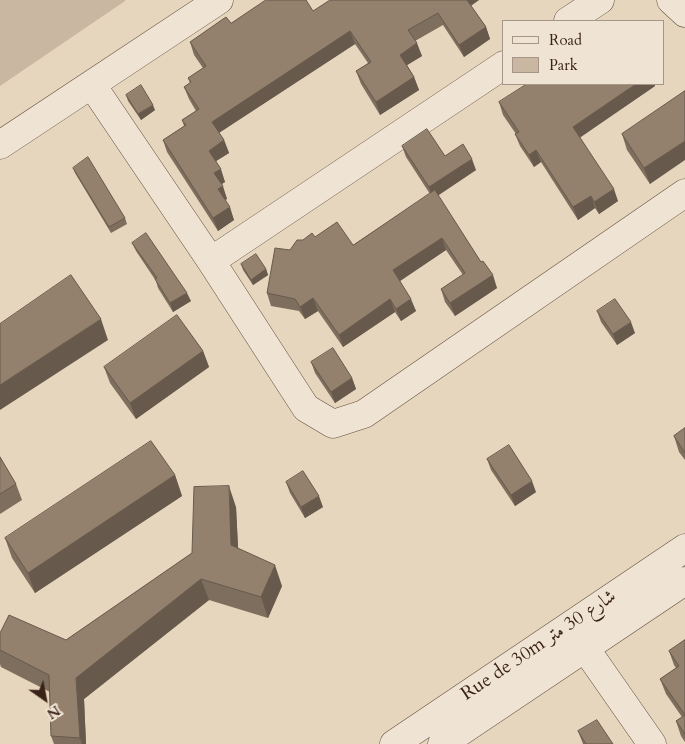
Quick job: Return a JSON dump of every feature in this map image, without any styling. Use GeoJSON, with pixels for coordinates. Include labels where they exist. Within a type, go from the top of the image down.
{"type":"FeatureCollection","features":[{"type":"Feature","properties":{"kind":"street"},"geometry":{"type":"LineString","coordinates":[[0,145],[219,0]]}},
{"type":"Feature","properties":{"kind":"street"},"geometry":{"type":"LineString","coordinates":[[570,20],[600,0]]}},
{"type":"Feature","properties":{"kind":"street"},"geometry":{"type":"LineString","coordinates":[[670,0],[685,13]]}},
{"type":"Feature","properties":{"kind":"street"},"geometry":{"type":"LineString","coordinates":[[211,261],[502,66]]}},
{"type":"Feature","properties":{"kind":"street"},"geometry":{"type":"LineString","coordinates":[[92,85],[211,261],[306,408],[333,424],[364,414],[685,193]]}},
{"type":"Feature","properties":{"kind":"street","name":"Rue de 30m شارع 30 متر"},"geometry":{"type":"LineString","coordinates":[[394,744],[685,548]]}},
{"type":"Feature","properties":{"kind":"street","name":"Rue de 30m شارع 30 متر"},"geometry":{"type":"LineString","coordinates":[[442,744],[685,582]]}},
{"type":"Feature","properties":{"kind":"street"},"geometry":{"type":"LineString","coordinates":[[585,648],[652,744]]}},
{"type":"Feature","properties":{"kind":"green space"},"geometry":{"type":"Polygon","coordinates":[[[0,0],[125,0],[125,1],[0,86],[0,0]]]}},
{"type":"Feature","properties":{"kind":"building"},"geometry":{"type":"Polygon","coordinates":[[[266,0],[306,0],[313,11],[330,0],[467,0],[486,27],[459,45],[438,13],[408,30],[417,43],[400,55],[414,77],[376,102],[356,71],[371,62],[350,31],[212,122],[224,140],[209,151],[221,169],[214,173],[223,186],[218,189],[230,207],[213,218],[163,140],[186,125],[182,120],[199,109],[184,87],[191,82],[188,78],[206,66],[190,42],[226,17],[231,23],[266,0]]]}},
{"type":"Feature","properties":{"kind":"building"},"geometry":{"type":"Polygon","coordinates":[[[141,85],[153,105],[138,114],[126,95],[141,85]]]}},
{"type":"Feature","properties":{"kind":"building"},"geometry":{"type":"Polygon","coordinates":[[[525,85],[635,85],[573,127],[614,189],[594,202],[591,196],[573,207],[536,150],[529,155],[515,134],[519,132],[499,102],[525,85]]]}},
{"type":"Feature","properties":{"kind":"building"},"geometry":{"type":"Polygon","coordinates":[[[685,91],[685,141],[644,168],[622,134],[685,91]]]}},
{"type":"Feature","properties":{"kind":"building"},"geometry":{"type":"Polygon","coordinates":[[[427,129],[445,156],[463,144],[472,159],[429,187],[402,146],[427,129]]]}},
{"type":"Feature","properties":{"kind":"building"},"geometry":{"type":"Polygon","coordinates":[[[88,157],[125,218],[109,227],[73,168],[88,157]]]}},
{"type":"Feature","properties":{"kind":"building"},"geometry":{"type":"Polygon","coordinates":[[[435,190],[481,262],[483,261],[493,275],[450,303],[441,289],[465,273],[442,238],[393,270],[411,299],[396,309],[390,299],[339,335],[313,298],[300,307],[295,299],[267,293],[275,248],[290,250],[297,240],[303,240],[312,233],[315,237],[337,222],[353,245],[435,190]]]}},
{"type":"Feature","properties":{"kind":"building"},"geometry":{"type":"Polygon","coordinates":[[[146,233],[187,293],[170,303],[155,279],[157,278],[132,243],[146,233]]]}},
{"type":"Feature","properties":{"kind":"building"},"geometry":{"type":"Polygon","coordinates":[[[256,254],[266,269],[251,280],[241,264],[256,254]]]}},
{"type":"Feature","properties":{"kind":"building"},"geometry":{"type":"Polygon","coordinates":[[[71,275],[101,319],[0,385],[0,324],[71,275]]]}},
{"type":"Feature","properties":{"kind":"building"},"geometry":{"type":"Polygon","coordinates":[[[615,299],[631,322],[613,334],[597,311],[615,299]]]}},
{"type":"Feature","properties":{"kind":"building"},"geometry":{"type":"Polygon","coordinates":[[[177,315],[203,351],[130,403],[104,367],[177,315]]]}},
{"type":"Feature","properties":{"kind":"building"},"geometry":{"type":"Polygon","coordinates":[[[333,348],[352,378],[331,392],[311,362],[333,348]]]}},
{"type":"Feature","properties":{"kind":"building"},"geometry":{"type":"Polygon","coordinates":[[[685,428],[685,453],[674,436],[685,428]]]}},
{"type":"Feature","properties":{"kind":"building"},"geometry":{"type":"Polygon","coordinates":[[[151,441],[175,475],[28,573],[5,538],[151,441]]]}},
{"type":"Feature","properties":{"kind":"building"},"geometry":{"type":"Polygon","coordinates":[[[509,445],[532,481],[511,495],[487,459],[509,445]]]}},
{"type":"Feature","properties":{"kind":"building"},"geometry":{"type":"Polygon","coordinates":[[[0,457],[16,484],[0,494],[0,457]]]}},
{"type":"Feature","properties":{"kind":"building"},"geometry":{"type":"Polygon","coordinates":[[[303,471],[319,496],[301,507],[286,482],[303,471]]]}},
{"type":"Feature","properties":{"kind":"building"},"geometry":{"type":"Polygon","coordinates":[[[229,486],[231,545],[275,565],[261,597],[201,579],[76,678],[80,738],[51,736],[49,675],[0,650],[0,633],[9,615],[66,640],[192,553],[194,487],[229,486]]]}},
{"type":"Feature","properties":{"kind":"building"},"geometry":{"type":"Polygon","coordinates":[[[685,640],[685,715],[660,679],[679,666],[669,651],[685,640]]]}},
{"type":"Feature","properties":{"kind":"building"},"geometry":{"type":"Polygon","coordinates":[[[685,715],[685,734],[676,721],[685,715]]]}},
{"type":"Feature","properties":{"kind":"building"},"geometry":{"type":"Polygon","coordinates":[[[597,720],[613,744],[586,744],[578,731],[597,720]]]}}]}
